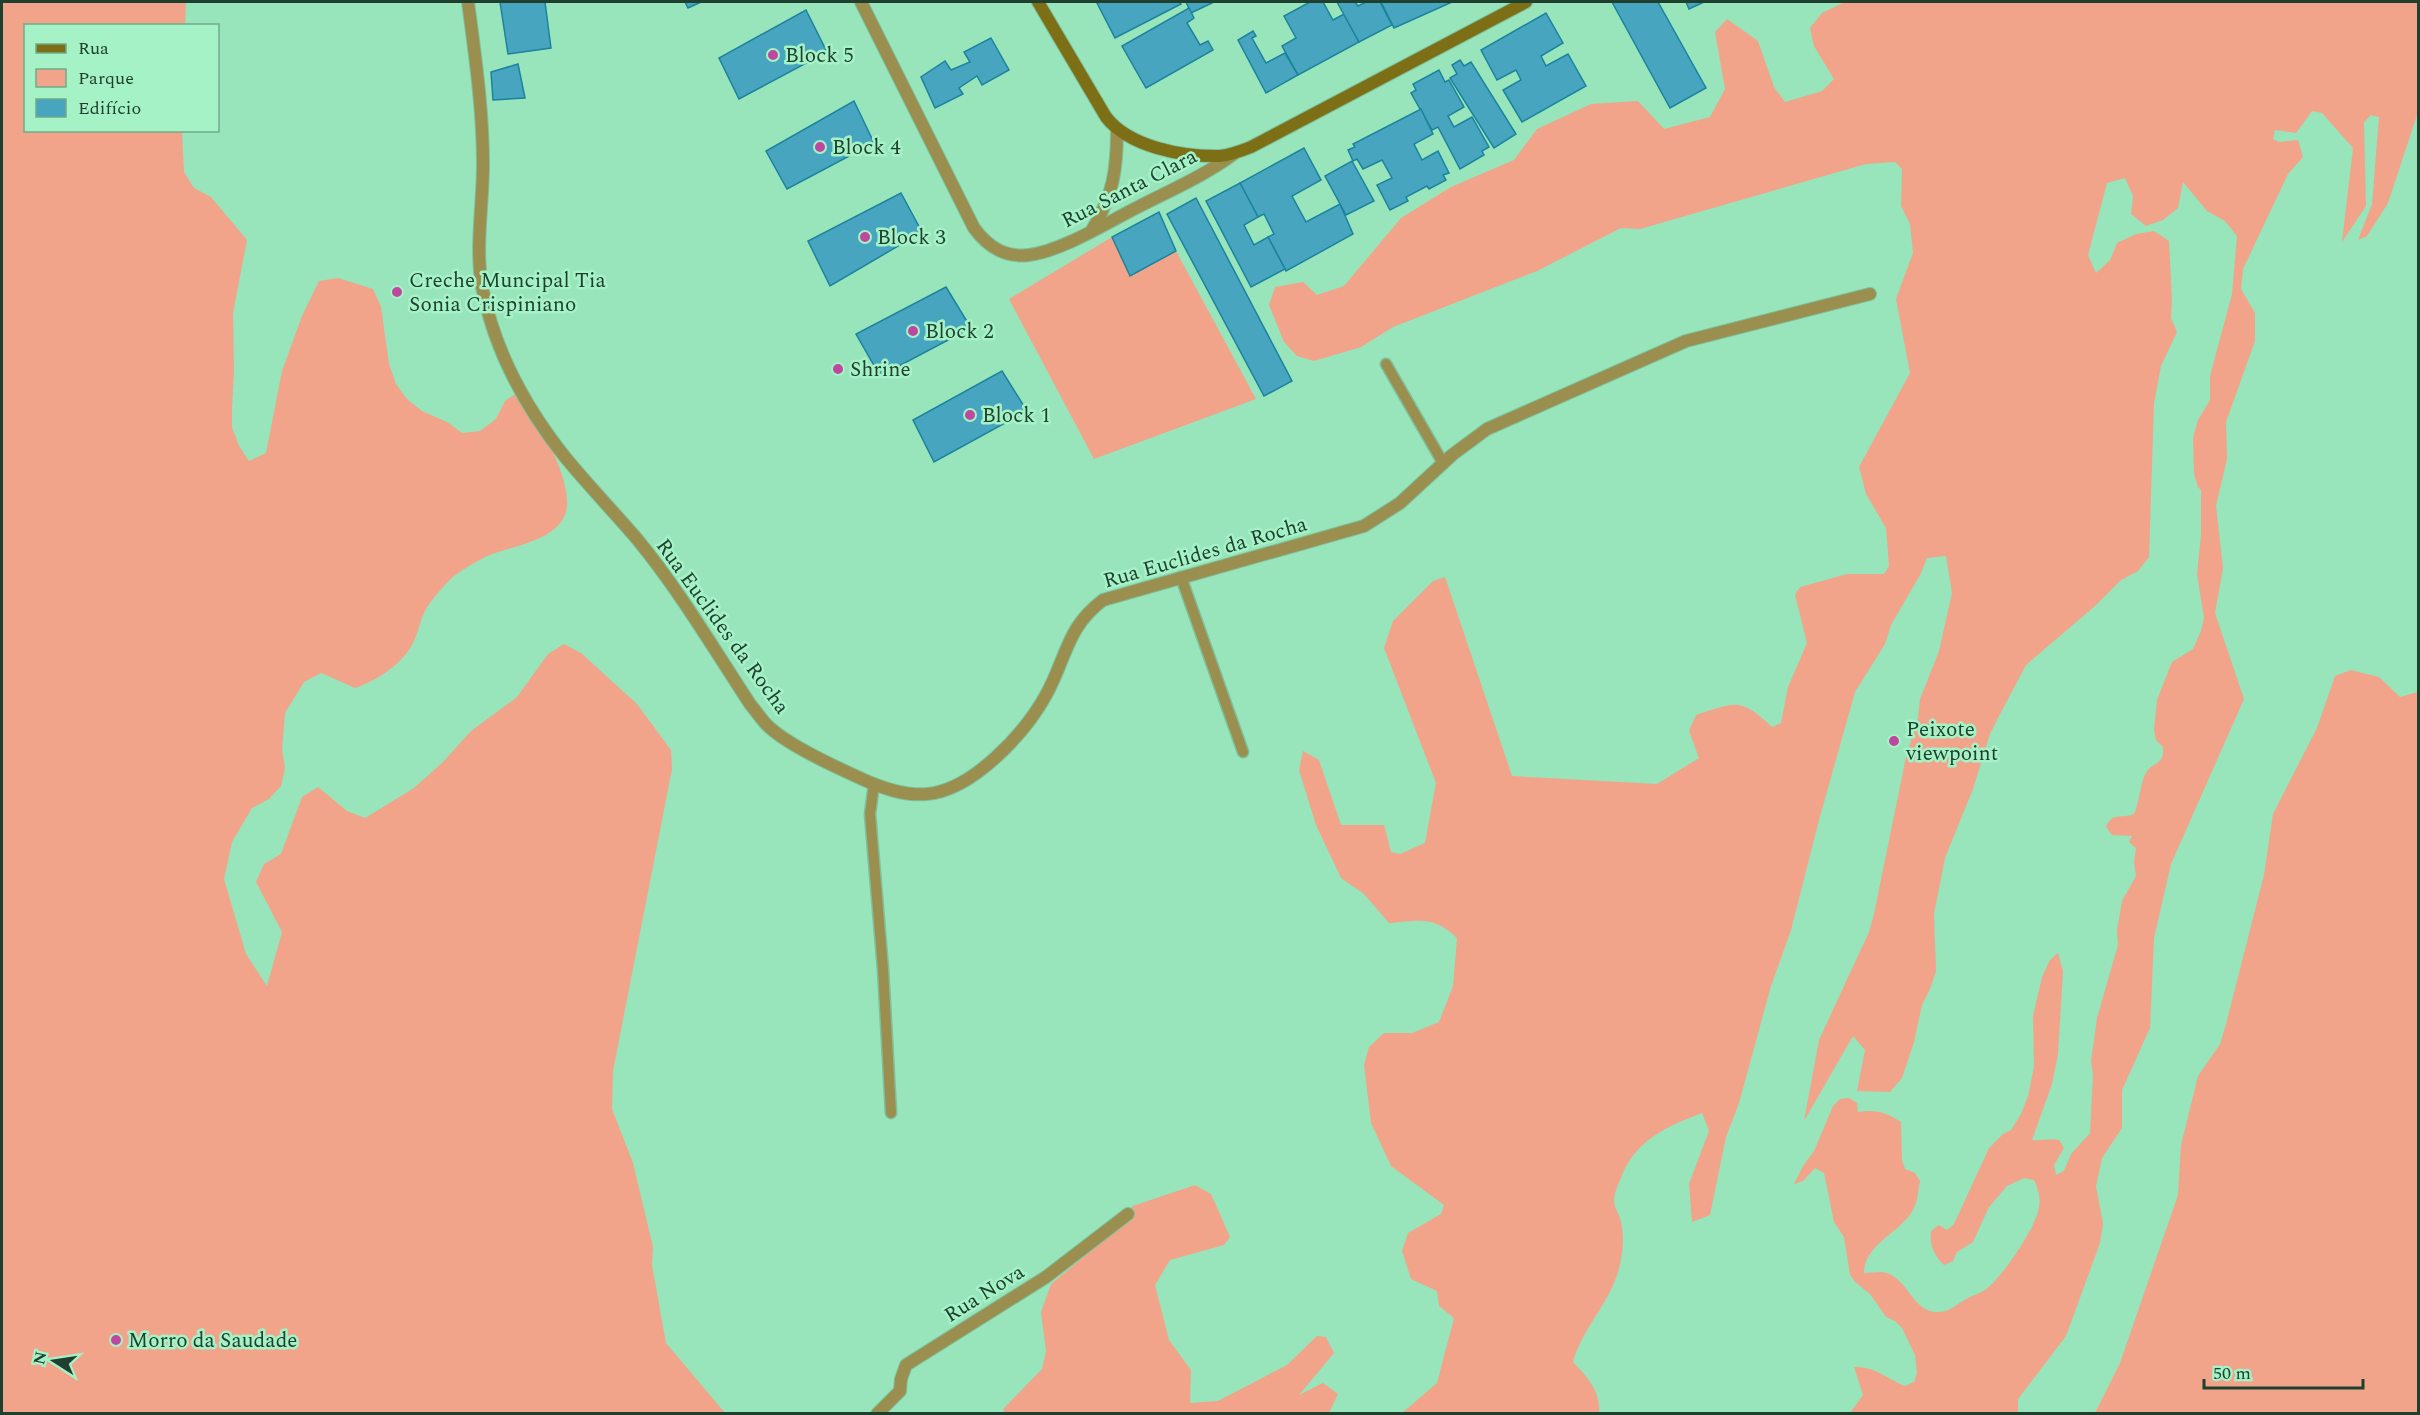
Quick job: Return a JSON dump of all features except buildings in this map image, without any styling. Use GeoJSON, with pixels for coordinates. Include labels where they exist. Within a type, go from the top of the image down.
{"type":"FeatureCollection","features":[{"type":"Feature","properties":{"kind":"main road"},"geometry":{"type":"LineString","coordinates":[[1038,2],[1116,130],[1134,141],[1174,151],[1221,156],[1235,153]]}},
{"type":"Feature","properties":{"kind":"main road","name":"Rua Santa Clara"},"geometry":{"type":"LineString","coordinates":[[1235,153],[1262,142],[1526,2]]}},
{"type":"Feature","properties":{"kind":"street","name":"Rua Euclides da Rocha"},"geometry":{"type":"LineString","coordinates":[[468,2],[482,127],[483,166],[479,235],[482,285],[500,347],[513,377],[532,411],[554,442],[638,540],[750,704],[768,726],[787,740],[874,784],[906,794],[928,794],[957,785],[981,769],[1004,749],[1038,709],[1058,670],[1073,631],[1089,611],[1103,600],[1364,526],[1400,503],[1443,463],[1487,429],[1686,341],[1870,294]]}},
{"type":"Feature","properties":{"kind":"street","name":"Rua Santa Clara"},"geometry":{"type":"LineString","coordinates":[[861,2],[974,228],[992,248],[1005,254],[1028,255],[1050,250],[1225,161],[1235,153]]}},
{"type":"Feature","properties":{"kind":"street"},"geometry":{"type":"LineString","coordinates":[[1091,231],[1105,208],[1113,186],[1117,152],[1116,130]]}},
{"type":"Feature","properties":{"kind":"street","name":"Rua Nova"},"geometry":{"type":"LineString","coordinates":[[877,1413],[900,1391],[901,1378],[906,1365],[1046,1277],[1128,1214]]}},
{"type":"Feature","properties":{"kind":"lane"},"geometry":{"type":"LineString","coordinates":[[1386,363],[1443,463]]}},
{"type":"Feature","properties":{"kind":"lane"},"geometry":{"type":"LineString","coordinates":[[1181,577],[1243,752]]}},
{"type":"Feature","properties":{"kind":"lane"},"geometry":{"type":"LineString","coordinates":[[874,784],[870,814],[883,969],[891,1113]]}},
{"type":"Feature","properties":{"kind":"green space"},"geometry":{"type":"Polygon","coordinates":[[[2,2],[186,2],[185,24],[24,24],[24,132],[182,132],[184,172],[194,188],[211,197],[247,240],[233,313],[232,427],[239,446],[249,461],[266,453],[282,371],[302,316],[319,281],[338,278],[373,289],[381,307],[389,364],[396,384],[407,399],[422,411],[447,422],[462,433],[480,431],[496,419],[505,401],[521,390],[552,450],[567,499],[566,512],[561,522],[543,537],[485,557],[454,576],[427,607],[410,649],[381,675],[355,688],[321,673],[304,682],[285,713],[282,750],[285,768],[281,786],[269,799],[252,808],[232,842],[224,879],[246,954],[267,986],[282,932],[256,882],[264,864],[281,854],[302,797],[318,787],[347,811],[365,818],[414,788],[443,762],[471,731],[517,697],[548,654],[564,644],[581,653],[637,704],[671,750],[672,769],[613,1071],[612,1109],[633,1163],[653,1247],[652,1265],[666,1343],[725,1413],[2,1414],[2,2]]]}},
{"type":"Feature","properties":{"kind":"green space"},"geometry":{"type":"Polygon","coordinates":[[[1845,2],[2418,2],[2418,112],[2388,203],[2367,236],[2358,240],[2372,204],[2379,117],[2371,115],[2364,122],[2366,206],[2342,242],[2353,148],[2322,113],[2312,111],[2296,133],[2275,130],[2273,139],[2279,142],[2298,140],[2303,157],[2288,174],[2243,269],[2241,289],[2255,313],[2255,341],[2226,422],[2227,459],[2216,506],[2223,568],[2215,613],[2244,699],[2171,864],[2154,938],[2150,1028],[2122,1090],[2122,1128],[2102,1158],[2096,1186],[2103,1224],[2100,1243],[2066,1336],[2018,1399],[2018,1413],[1850,1413],[1863,1395],[1854,1367],[1875,1371],[1905,1386],[1914,1382],[1917,1373],[1915,1355],[1902,1328],[1895,1321],[1886,1317],[1870,1294],[1850,1275],[1844,1237],[1834,1222],[1824,1173],[1815,1168],[1803,1181],[1794,1184],[1814,1151],[1833,1106],[1840,1099],[1849,1098],[1857,1103],[1858,1112],[1876,1111],[1890,1116],[1901,1122],[1902,1160],[1905,1169],[1915,1173],[1920,1181],[1918,1195],[1908,1217],[1870,1253],[1864,1273],[1890,1274],[1920,1305],[1935,1312],[1949,1310],[1992,1284],[2017,1252],[2037,1216],[2040,1200],[2034,1180],[2024,1178],[2007,1186],[1989,1207],[1973,1242],[1957,1252],[1953,1261],[1944,1265],[1937,1258],[1933,1250],[1931,1231],[1939,1225],[1947,1230],[1954,1224],[1989,1148],[2003,1134],[2011,1130],[2021,1114],[2028,1096],[2034,1067],[2033,1016],[2042,977],[2050,960],[2058,953],[2063,971],[2058,1054],[2052,1084],[2032,1140],[2059,1140],[2064,1148],[2054,1165],[2056,1175],[2064,1171],[2071,1154],[2090,1133],[2093,1074],[2091,1061],[2097,1018],[2118,945],[2117,930],[2122,901],[2136,876],[2134,862],[2136,848],[2129,842],[2132,836],[2112,835],[2106,827],[2111,819],[2134,814],[2147,772],[2162,758],[2163,747],[2156,740],[2154,730],[2157,700],[2172,662],[2193,649],[2204,618],[2197,574],[2201,535],[2201,490],[2194,474],[2193,438],[2198,420],[2210,400],[2210,376],[2232,294],[2237,236],[2225,221],[2207,211],[2183,182],[2178,208],[2163,220],[2146,226],[2131,214],[2133,196],[2125,178],[2107,183],[2088,255],[2096,273],[2110,260],[2117,243],[2136,234],[2154,231],[2169,241],[2171,318],[2177,332],[2161,366],[2154,403],[2149,557],[2138,571],[2121,580],[2095,606],[2026,665],[1990,734],[1973,789],[1945,858],[1934,914],[1936,971],[1922,1005],[1914,1042],[1902,1078],[1890,1092],[1857,1091],[1865,1050],[1853,1036],[1804,1121],[1819,1040],[1869,932],[1874,914],[1906,757],[1918,718],[1920,699],[1939,651],[1952,593],[1946,556],[1927,558],[1920,575],[1891,625],[1885,644],[1855,692],[1791,930],[1771,986],[1739,1103],[1726,1137],[1710,1215],[1692,1222],[1689,1184],[1709,1131],[1702,1113],[1677,1123],[1645,1143],[1628,1163],[1618,1184],[1614,1201],[1622,1232],[1620,1266],[1614,1284],[1582,1339],[1573,1362],[1595,1391],[1599,1413],[1402,1413],[1437,1383],[1454,1318],[1439,1306],[1437,1291],[1411,1279],[1402,1251],[1408,1233],[1441,1214],[1444,1205],[1391,1166],[1371,1123],[1364,1065],[1369,1047],[1384,1033],[1412,1033],[1439,1022],[1453,986],[1457,938],[1441,926],[1426,921],[1389,923],[1364,894],[1341,878],[1316,825],[1299,770],[1303,751],[1319,760],[1341,825],[1384,825],[1391,852],[1400,854],[1425,843],[1436,783],[1384,648],[1393,621],[1433,581],[1445,577],[1512,776],[1657,784],[1699,758],[1689,731],[1696,715],[1720,707],[1737,705],[1752,711],[1772,727],[1781,723],[1788,687],[1807,643],[1795,595],[1800,587],[1847,574],[1884,574],[1889,566],[1886,528],[1866,494],[1859,467],[1910,373],[1896,299],[1913,253],[1910,224],[1901,206],[1902,169],[1895,162],[1866,164],[1640,229],[1621,228],[1537,271],[1393,327],[1361,347],[1314,361],[1297,356],[1284,342],[1269,305],[1275,287],[1303,282],[1317,295],[1344,286],[1401,218],[1451,187],[1514,160],[1537,129],[1591,104],[1638,101],[1664,129],[1710,117],[1725,89],[1715,32],[1727,19],[1758,41],[1774,87],[1785,102],[1822,91],[1834,79],[1814,46],[1810,28],[1822,13],[1845,2]]]}},
{"type":"Feature","properties":{"kind":"green space"},"geometry":{"type":"Polygon","coordinates":[[[1112,237],[1130,276],[1176,251],[1256,399],[1094,459],[1009,299],[1112,237]]]}},
{"type":"Feature","properties":{"kind":"green space"},"geometry":{"type":"Polygon","coordinates":[[[2351,670],[2379,677],[2400,697],[2418,692],[2418,1413],[2095,1413],[2120,1363],[2178,1195],[2181,1145],[2198,1076],[2220,1044],[2226,1024],[2264,875],[2273,814],[2317,728],[2335,676],[2351,670]]]}},
{"type":"Feature","properties":{"kind":"green space"},"geometry":{"type":"Polygon","coordinates":[[[1195,1185],[1211,1194],[1230,1237],[1224,1245],[1170,1260],[1155,1285],[1169,1340],[1191,1370],[1190,1403],[1218,1401],[1287,1365],[1317,1336],[1326,1337],[1334,1353],[1299,1395],[1323,1383],[1338,1394],[1329,1413],[1003,1414],[1004,1408],[1042,1369],[1046,1351],[1041,1312],[1051,1284],[1109,1236],[1133,1206],[1195,1185]]]}},
{"type":"Feature","properties":{"kind":"place","name":"Block 5"},"geometry":{"type":"Point","coordinates":[773,55]}},
{"type":"Feature","properties":{"kind":"place","name":"Block 4"},"geometry":{"type":"Point","coordinates":[820,147]}},
{"type":"Feature","properties":{"kind":"place","name":"Block 3"},"geometry":{"type":"Point","coordinates":[865,237]}},
{"type":"Feature","properties":{"kind":"place","name":"Creche Muncipal Tia Sonia Crispiniano"},"geometry":{"type":"Point","coordinates":[397,292]}},
{"type":"Feature","properties":{"kind":"place","name":"Block 2"},"geometry":{"type":"Point","coordinates":[913,331]}},
{"type":"Feature","properties":{"kind":"place","name":"Shrine"},"geometry":{"type":"Point","coordinates":[838,369]}},
{"type":"Feature","properties":{"kind":"place","name":"Block 1"},"geometry":{"type":"Point","coordinates":[970,415]}},
{"type":"Feature","properties":{"kind":"place","name":"Peixote viewpoint"},"geometry":{"type":"Point","coordinates":[1894,741]}},
{"type":"Feature","properties":{"kind":"place","name":"Morro da Saudade"},"geometry":{"type":"Point","coordinates":[116,1340]}}]}
